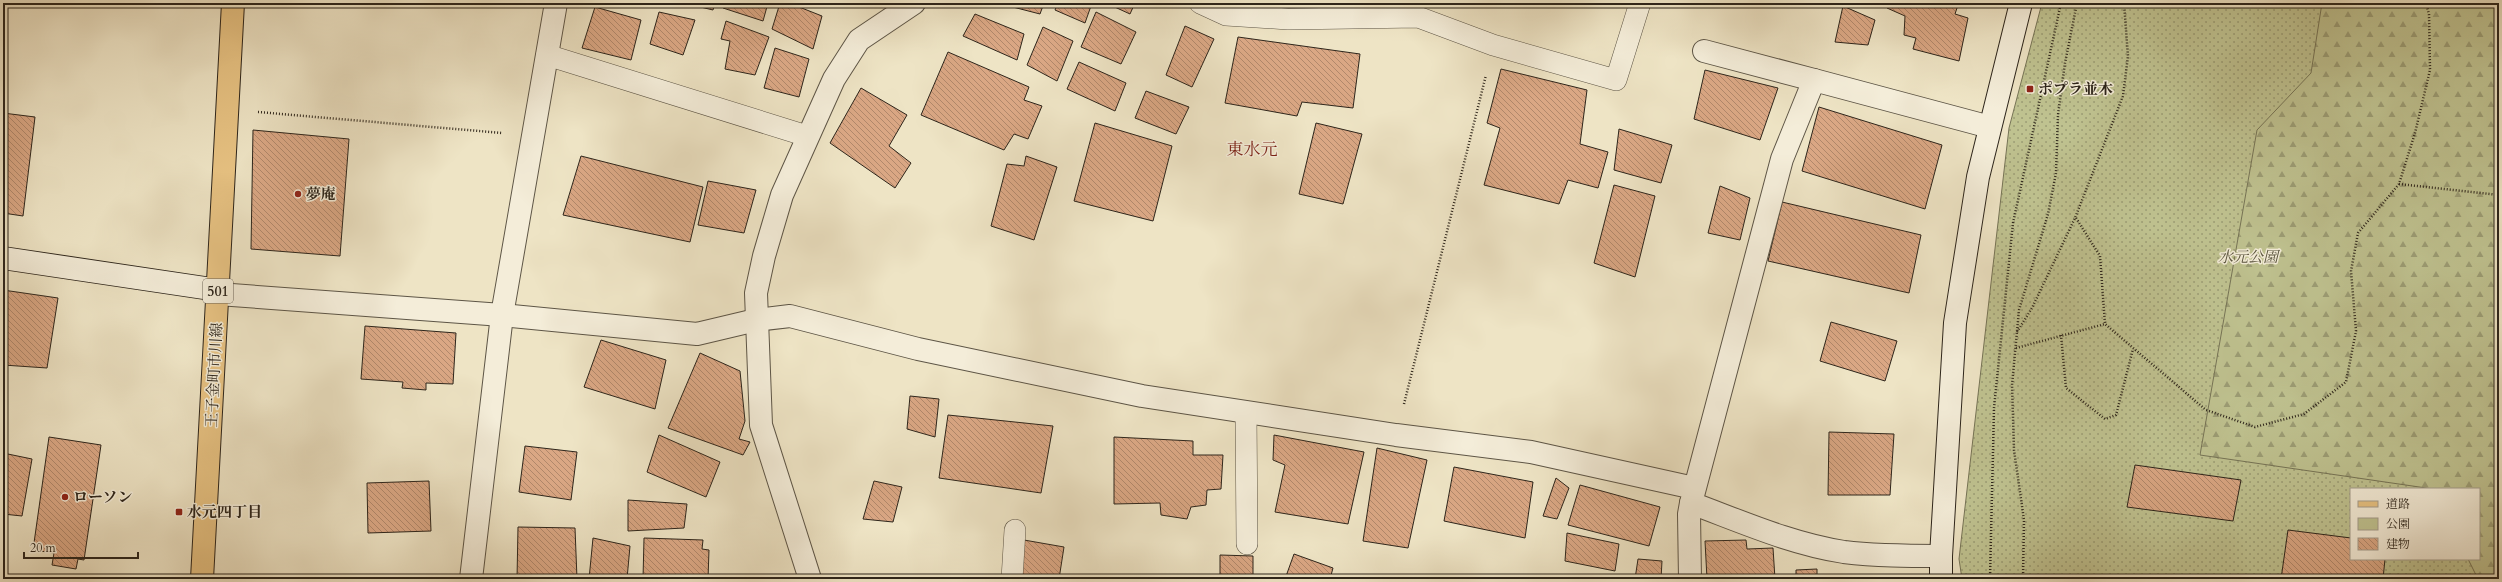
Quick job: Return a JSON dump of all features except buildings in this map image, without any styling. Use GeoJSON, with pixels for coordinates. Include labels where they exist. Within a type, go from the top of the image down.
{"type":"FeatureCollection","features":[{"type":"Feature","properties":{"kind":"main road","name":"王子金町市川線"},"geometry":{"type":"LineString","coordinates":[[202,579],[234,3]]}},
{"type":"Feature","properties":{"kind":"street"},"geometry":{"type":"LineString","coordinates":[[471,579],[502,315],[531,136],[556,3]]}},
{"type":"Feature","properties":{"kind":"street"},"geometry":{"type":"LineString","coordinates":[[810,579],[761,425],[756,293],[764,256],[782,195],[806,136],[834,79],[859,40],[914,3]]}},
{"type":"Feature","properties":{"kind":"street"},"geometry":{"type":"LineString","coordinates":[[1941,579],[1940,556],[1955,323],[1978,177],[2021,3]]}},
{"type":"Feature","properties":{"kind":"street"},"geometry":{"type":"LineString","coordinates":[[1704,51],[1990,127]]}},
{"type":"Feature","properties":{"kind":"street"},"geometry":{"type":"LineString","coordinates":[[1690,579],[1688,514],[1692,495],[1782,159],[1814,80]]}},
{"type":"Feature","properties":{"kind":"street"},"geometry":{"type":"LineString","coordinates":[[3,258],[218,292],[502,315],[697,334],[756,320],[790,316],[918,348],[1127,393],[1396,435],[1531,452],[1692,495],[1784,537],[1843,552],[1902,557],[1940,556]]}},
{"type":"Feature","properties":{"kind":"lane"},"geometry":{"type":"LineString","coordinates":[[1200,3],[1226,15],[1288,18],[1418,17],[1493,45],[1616,80],[1640,3]]}},
{"type":"Feature","properties":{"kind":"lane"},"geometry":{"type":"LineString","coordinates":[[547,55],[806,136]]}},
{"type":"Feature","properties":{"kind":"lane"},"geometry":{"type":"LineString","coordinates":[[1246,412],[1247,544]]}},
{"type":"Feature","properties":{"kind":"lane"},"geometry":{"type":"LineString","coordinates":[[1012,579],[1015,530]]}},
{"type":"Feature","properties":{"kind":"path"},"geometry":{"type":"LineString","coordinates":[[1990,579],[1994,408],[2013,223],[2061,3]]}},
{"type":"Feature","properties":{"kind":"path"},"geometry":{"type":"LineString","coordinates":[[2023,579],[2024,520],[2014,450],[2012,392],[2019,310],[2048,214],[2056,173],[2058,115],[2065,63],[2077,3]]}},
{"type":"Feature","properties":{"kind":"path"},"geometry":{"type":"LineString","coordinates":[[2017,332],[2032,308],[2076,218],[2123,96],[2128,56],[2124,3]]}},
{"type":"Feature","properties":{"kind":"path"},"geometry":{"type":"LineString","coordinates":[[2076,218],[2100,256],[2105,324],[2133,349],[2206,410],[2255,427],[2304,414],[2346,382],[2356,331],[2351,271],[2358,233],[2400,184],[2415,133],[2430,70],[2429,14],[2426,3]]}},
{"type":"Feature","properties":{"kind":"path"},"geometry":{"type":"LineString","coordinates":[[1396,435],[1493,45]]}},
{"type":"Feature","properties":{"kind":"path"},"geometry":{"type":"LineString","coordinates":[[229,102],[244,103],[253,111],[531,136]]}},
{"type":"Feature","properties":{"kind":"path"},"geometry":{"type":"LineString","coordinates":[[2400,184],[2499,196],[2499,173]]}},
{"type":"Feature","properties":{"kind":"path"},"geometry":{"type":"LineString","coordinates":[[2016,348],[2105,324]]}},
{"type":"Feature","properties":{"kind":"path"},"geometry":{"type":"LineString","coordinates":[[2061,335],[2066,388],[2105,419],[2116,415],[2133,349]]}},
{"type":"Feature","properties":{"kind":"green space","name":"水元公園"},"geometry":{"type":"Polygon","coordinates":[[[2042,3],[2499,3],[2499,579],[1962,579],[1959,559],[2009,128],[2042,3]]]}},
{"type":"Feature","properties":{"kind":"green space"},"geometry":{"type":"Polygon","coordinates":[[[2322,3],[2499,3],[2499,579],[2478,579],[2468,560],[2480,560],[2480,488],[2426,488],[2200,455],[2257,130],[2311,73],[2322,3]]]}},
{"type":"Feature","properties":{"kind":"place","name":"ポプラ並木"},"geometry":{"type":"Point","coordinates":[2030,89]}},
{"type":"Feature","properties":{"kind":"place","name":"夢庵"},"geometry":{"type":"Point","coordinates":[298,194]}},
{"type":"Feature","properties":{"kind":"place","name":"ローソン"},"geometry":{"type":"Point","coordinates":[65,497]}},
{"type":"Feature","properties":{"kind":"place","name":"水元四丁目"},"geometry":{"type":"Point","coordinates":[179,512]}},
{"type":"Feature","properties":{"kind":"district","name":"東水元"},"geometry":{"type":"Point","coordinates":[1252,149]}}]}
